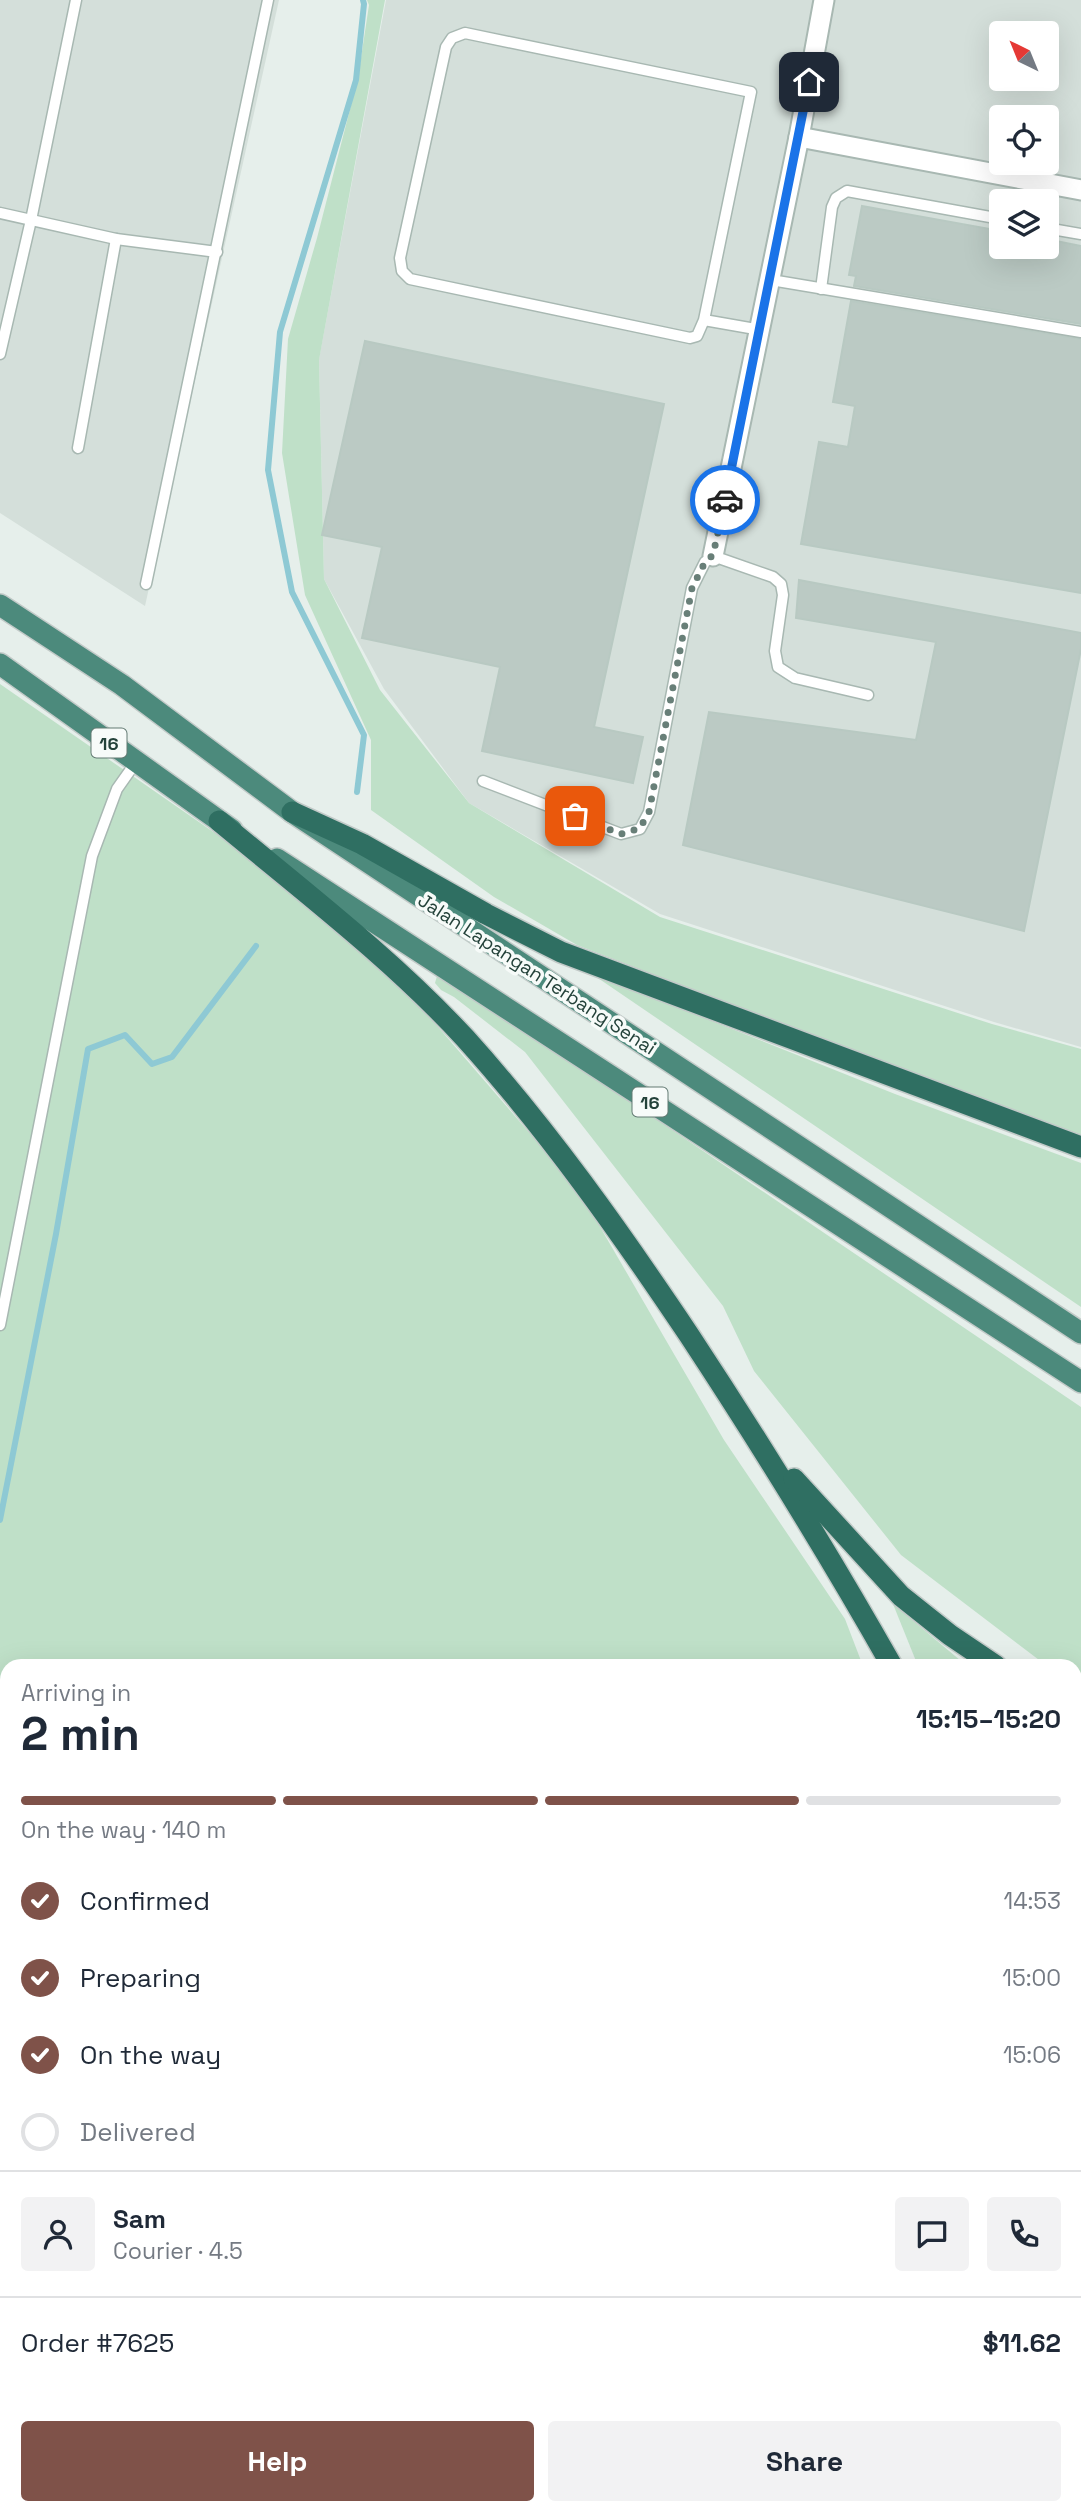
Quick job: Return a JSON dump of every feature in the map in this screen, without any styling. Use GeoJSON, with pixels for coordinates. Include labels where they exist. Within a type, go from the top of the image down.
{"type":"FeatureCollection","features":[{"type":"Feature","properties":{"kind":"highway","name":"Jalan Lapangan Terbang Senai"},"geometry":{"type":"LineString","coordinates":[[0,605],[122,685],[292,812],[1081,1333]]}},
{"type":"Feature","properties":{"kind":"highway","name":"16"},"geometry":{"type":"LineString","coordinates":[[0,664],[219,821],[1081,1382]]}},
{"type":"Feature","properties":{"kind":"highway"},"geometry":{"type":"LineString","coordinates":[[292,812],[362,844],[486,914],[561,952],[1081,1147]]}},
{"type":"Feature","properties":{"kind":"highway"},"geometry":{"type":"LineString","coordinates":[[219,821],[410,982],[510,1088],[628,1244],[755,1436],[827,1551],[888,1659]]}},
{"type":"Feature","properties":{"kind":"highway"},"geometry":{"type":"LineString","coordinates":[[755,1436],[901,1595],[950,1635],[986,1659]]}},
{"type":"Feature","properties":{"kind":"street"},"geometry":{"type":"LineString","coordinates":[[713,555],[771,280],[824,0]]}},
{"type":"Feature","properties":{"kind":"street"},"geometry":{"type":"LineString","coordinates":[[799,137],[1081,190]]}},
{"type":"Feature","properties":{"kind":"lane"},"geometry":{"type":"LineString","coordinates":[[0,354],[31,220],[76,0]]}},
{"type":"Feature","properties":{"kind":"lane"},"geometry":{"type":"LineString","coordinates":[[146,584],[268,0]]}},
{"type":"Feature","properties":{"kind":"lane"},"geometry":{"type":"LineString","coordinates":[[465,33],[751,92],[704,320],[697,336],[690,338],[410,279],[402,271],[400,258],[446,47],[452,38],[465,33]]}},
{"type":"Feature","properties":{"kind":"lane"},"geometry":{"type":"LineString","coordinates":[[821,289],[832,207],[836,198],[847,191],[989,217]]}},
{"type":"Feature","properties":{"kind":"lane"},"geometry":{"type":"LineString","coordinates":[[0,213],[116,239],[217,252]]}},
{"type":"Feature","properties":{"kind":"lane"},"geometry":{"type":"LineString","coordinates":[[1059,230],[1081,234]]}},
{"type":"Feature","properties":{"kind":"lane"},"geometry":{"type":"LineString","coordinates":[[78,448],[116,239]]}},
{"type":"Feature","properties":{"kind":"lane"},"geometry":{"type":"LineString","coordinates":[[771,280],[1081,332]]}},
{"type":"Feature","properties":{"kind":"lane"},"geometry":{"type":"LineString","coordinates":[[704,320],[761,330]]}},
{"type":"Feature","properties":{"kind":"lane"},"geometry":{"type":"LineString","coordinates":[[483,781],[621,834],[640,828],[649,812],[692,588],[705,562],[713,555],[773,577],[781,584],[783,595],[775,651],[778,667],[794,678],[868,695]]}},
{"type":"Feature","properties":{"kind":"lane"},"geometry":{"type":"LineString","coordinates":[[0,1325],[92,856],[104,817],[117,789],[136,762]]}},
{"type":"Feature","properties":{"kind":"shaded area"},"geometry":{"type":"Polygon","coordinates":[[[0,0],[279,0],[145,606],[0,513],[0,0]]]}},
{"type":"Feature","properties":{"kind":"shaded area"},"geometry":{"type":"Polygon","coordinates":[[[386,0],[1081,0],[1081,1047],[994,1022],[660,914],[469,803],[384,689],[324,579],[319,359],[386,0]]]}},
{"type":"Feature","properties":{"kind":"green space"},"geometry":{"type":"Polygon","coordinates":[[[367,0],[385,0],[319,360],[324,579],[380,690],[469,803],[660,917],[992,1024],[1081,1049],[1081,1139],[577,945],[494,897],[371,810],[371,740],[305,595],[282,453],[288,339],[358,78],[369,5],[367,0]]]}},
{"type":"Feature","properties":{"kind":"green space"},"geometry":{"type":"Polygon","coordinates":[[[0,684],[248,856],[394,976],[578,1189],[724,1440],[845,1619],[860,1659],[0,1659],[0,684]]]}},
{"type":"Feature","properties":{"kind":"green space"},"geometry":{"type":"Polygon","coordinates":[[[589,972],[895,1094],[1081,1163],[1081,1307],[589,972]]]}},
{"type":"Feature","properties":{"kind":"green space"},"geometry":{"type":"Polygon","coordinates":[[[442,974],[1081,1407],[1081,1659],[1038,1659],[901,1555],[754,1371],[723,1306],[525,1052],[441,990],[435,983],[437,976],[442,974]]]}},
{"type":"Feature","properties":{"kind":"green space"},"geometry":{"type":"Polygon","coordinates":[[[893,1604],[959,1659],[915,1659],[893,1604]]]}},
{"type":"Feature","properties":{"kind":"building"},"geometry":{"type":"Polygon","coordinates":[[[862,206],[989,229],[989,259],[1059,259],[1059,242],[1081,246],[1081,324],[854,286],[856,276],[849,275],[862,206]]]}},
{"type":"Feature","properties":{"kind":"building"},"geometry":{"type":"Polygon","coordinates":[[[851,301],[1081,339],[1081,593],[801,544],[819,442],[848,447],[855,406],[833,402],[851,301]]]}},
{"type":"Feature","properties":{"kind":"building"},"geometry":{"type":"Polygon","coordinates":[[[365,341],[664,404],[594,727],[643,737],[633,783],[482,751],[500,667],[362,638],[382,547],[322,535],[365,341]]]}},
{"type":"Feature","properties":{"kind":"building"},"geometry":{"type":"Polygon","coordinates":[[[799,580],[1081,633],[1081,649],[1024,931],[683,845],[709,712],[916,740],[936,642],[796,618],[799,580]]]}},
{"type":"Feature","properties":{"kind":"waterway"},"geometry":{"type":"LineString","coordinates":[[357,792],[364,735],[292,592],[268,470],[280,332],[356,80],[363,0]]}},
{"type":"Feature","properties":{"kind":"waterway"},"geometry":{"type":"LineString","coordinates":[[0,1520],[56,1234],[88,1049],[125,1035],[152,1064],[172,1057],[256,946]]}},
{"type":"Feature","properties":{"kind":"way so far"},"geometry":{"type":"LineString","coordinates":[[575,816],[621,834],[640,828],[649,812],[692,588],[705,562],[713,555],[725,500]]}},
{"type":"Feature","properties":{"kind":"route"},"geometry":{"type":"LineString","coordinates":[[725,500],[809,82]]}}]}
